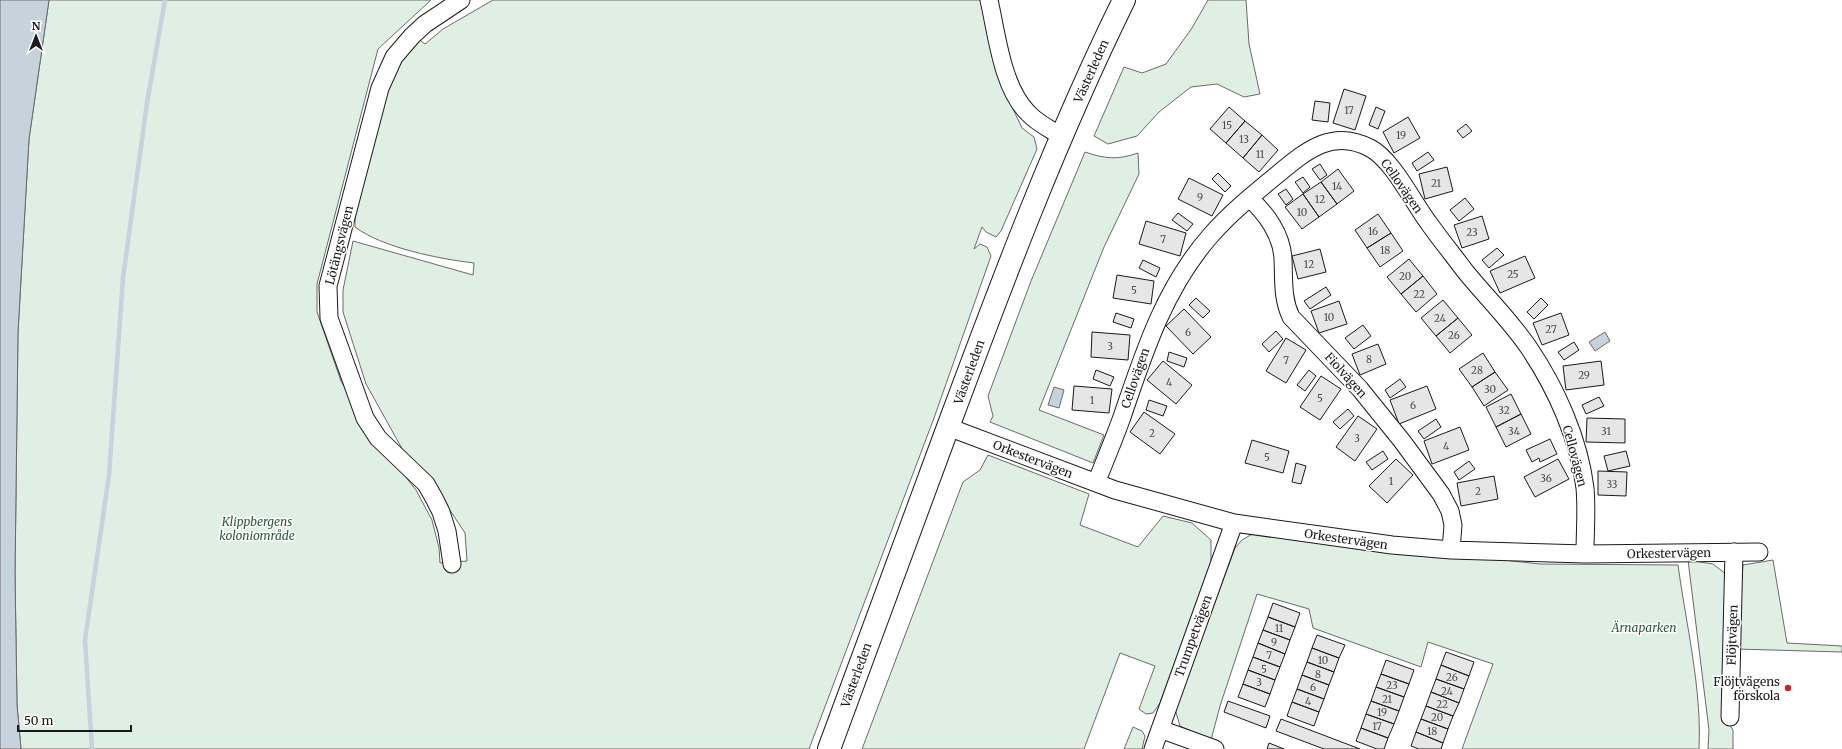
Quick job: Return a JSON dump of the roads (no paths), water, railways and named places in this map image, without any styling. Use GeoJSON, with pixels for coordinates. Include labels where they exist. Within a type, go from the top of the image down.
{"type":"FeatureCollection","features":[{"type":"Feature","properties":{"kind":"main road","name":"Västerleden"},"geometry":{"type":"LineString","coordinates":[[829,749],[1007,270],[1061,136],[1124,0]]}},
{"type":"Feature","properties":{"kind":"street","name":"Lötängsvägen"},"geometry":{"type":"LineString","coordinates":[[452,564],[447,531],[441,512],[426,484],[370,429],[329,318],[327,298],[328,286],[383,82],[394,57],[412,36],[425,24],[461,0]]}},
{"type":"Feature","properties":{"kind":"street"},"geometry":{"type":"LineString","coordinates":[[989,0],[1006,71],[1015,96],[1028,114],[1061,136]]}},
{"type":"Feature","properties":{"kind":"street","name":"Cellovägen"},"geometry":{"type":"LineString","coordinates":[[1096,483],[1146,347],[1164,306],[1182,275],[1210,236],[1249,198],[1302,154],[1314,146],[1329,141],[1341,140],[1359,143],[1372,149],[1381,156],[1433,230],[1528,347],[1549,382],[1563,411],[1579,459],[1585,487],[1585,554]]}},
{"type":"Feature","properties":{"kind":"street","name":"Fiolvägen"},"geometry":{"type":"LineString","coordinates":[[1249,198],[1261,209],[1279,240],[1283,257],[1283,290],[1287,309],[1292,317],[1360,389],[1402,441],[1441,494],[1450,511],[1453,525],[1451,550]]}},
{"type":"Feature","properties":{"kind":"street","name":"Orkestervägen"},"geometry":{"type":"LineString","coordinates":[[948,427],[1115,490],[1234,523],[1392,545],[1451,550],[1585,554],[1759,552]]}},
{"type":"Feature","properties":{"kind":"street","name":"Trumpetvägen"},"geometry":{"type":"LineString","coordinates":[[1153,749],[1234,523]]}},
{"type":"Feature","properties":{"kind":"street","name":"Flöjtvägen"},"geometry":{"type":"LineString","coordinates":[[1730,717],[1734,552]]}},
{"type":"Feature","properties":{"kind":"street"},"geometry":{"type":"LineString","coordinates":[[1160,728],[1215,749]]}},
{"type":"Feature","properties":{"kind":"waterway"},"geometry":{"type":"LineString","coordinates":[[92,749],[85,640],[109,475],[123,278],[147,103],[165,0]]}},
{"type":"Feature","properties":{"kind":"place","name":"Flöjtvägens förskola"},"geometry":{"type":"Point","coordinates":[1788,688]}},
{"type":"Feature","properties":{"kind":"park label","name":"Klippbergens koloniområde"},"geometry":{"type":"Point","coordinates":[257,528]}},
{"type":"Feature","properties":{"kind":"park label","name":"Ärnaparken"},"geometry":{"type":"Point","coordinates":[1644,627]}}]}
